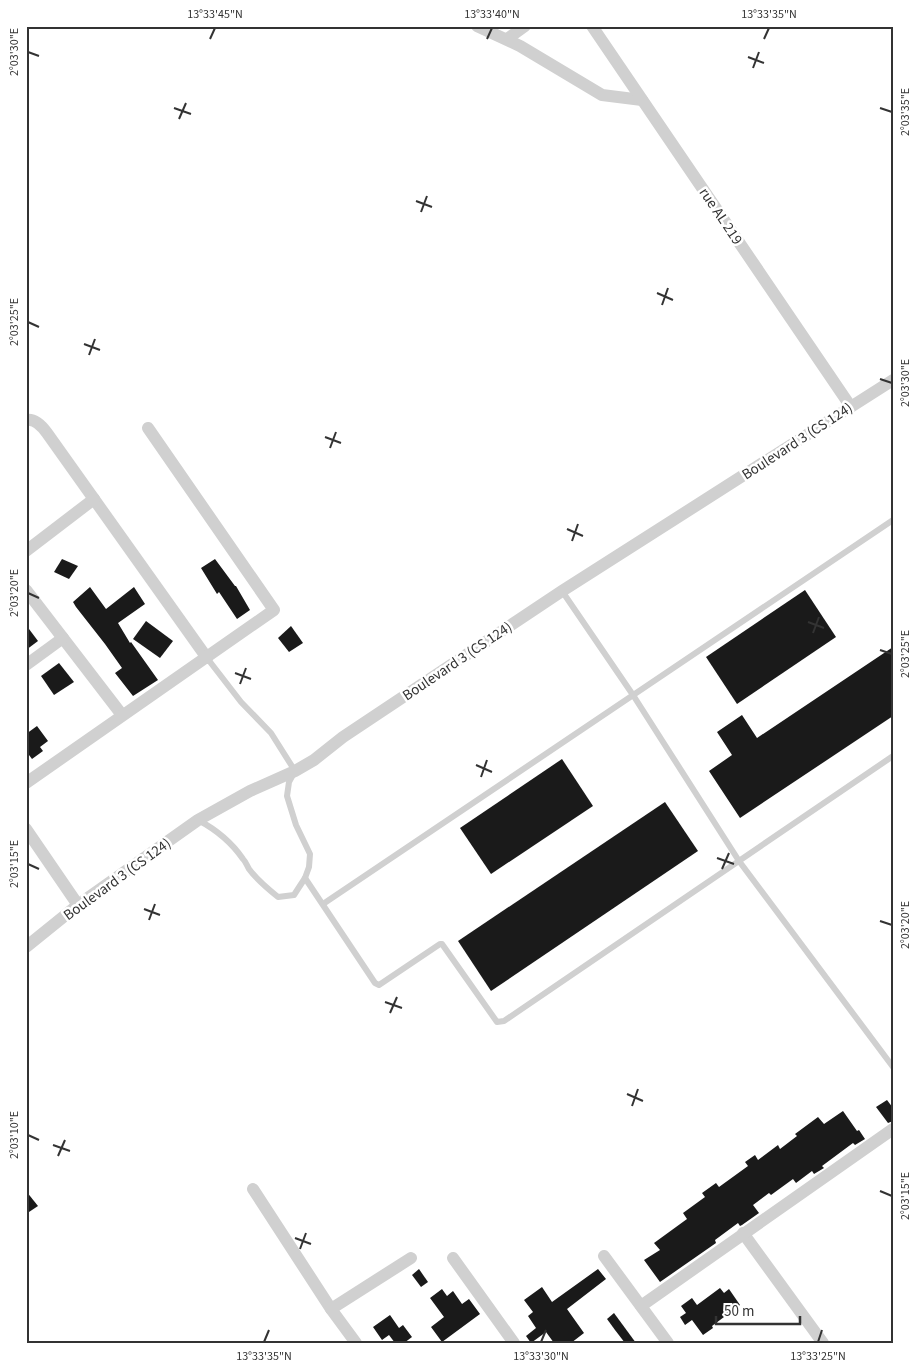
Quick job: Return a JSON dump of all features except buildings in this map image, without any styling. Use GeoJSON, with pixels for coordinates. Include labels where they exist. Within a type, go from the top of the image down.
{"type":"FeatureCollection","features":[{"type":"Feature","properties":{"kind":"street"},"geometry":{"type":"LineString","coordinates":[[477,26],[499,34],[602,95],[642,100]]}},
{"type":"Feature","properties":{"kind":"street"},"geometry":{"type":"LineString","coordinates":[[499,34],[524,26]]}},
{"type":"Feature","properties":{"kind":"street","name":"rue AL 219"},"geometry":{"type":"LineString","coordinates":[[592,26],[851,407]]}},
{"type":"Feature","properties":{"kind":"street","name":"Boulevard 3 (CS 124)"},"geometry":{"type":"LineString","coordinates":[[26,947],[78,905],[198,820],[250,791],[295,771],[314,760],[343,737],[562,591],[893,380]]}},
{"type":"Feature","properties":{"kind":"street"},"geometry":{"type":"LineString","coordinates":[[26,420],[30,419],[40,424],[207,658]]}},
{"type":"Feature","properties":{"kind":"street"},"geometry":{"type":"LineString","coordinates":[[26,783],[274,610],[148,428]]}},
{"type":"Feature","properties":{"kind":"street"},"geometry":{"type":"LineString","coordinates":[[26,551],[94,499]]}},
{"type":"Feature","properties":{"kind":"street"},"geometry":{"type":"LineString","coordinates":[[26,590],[122,715]]}},
{"type":"Feature","properties":{"kind":"street"},"geometry":{"type":"LineString","coordinates":[[26,665],[63,638]]}},
{"type":"Feature","properties":{"kind":"street"},"geometry":{"type":"LineString","coordinates":[[26,828],[78,905]]}},
{"type":"Feature","properties":{"kind":"street"},"geometry":{"type":"LineString","coordinates":[[641,1306],[893,1129]]}},
{"type":"Feature","properties":{"kind":"street"},"geometry":{"type":"LineString","coordinates":[[253,1190],[331,1309],[356,1343]]}},
{"type":"Feature","properties":{"kind":"street"},"geometry":{"type":"LineString","coordinates":[[743,1233],[823,1343]]}},
{"type":"Feature","properties":{"kind":"street"},"geometry":{"type":"LineString","coordinates":[[604,1256],[668,1343]]}},
{"type":"Feature","properties":{"kind":"street"},"geometry":{"type":"LineString","coordinates":[[331,1309],[411,1258]]}},
{"type":"Feature","properties":{"kind":"street"},"geometry":{"type":"LineString","coordinates":[[453,1258],[514,1343]]}},
{"type":"Feature","properties":{"kind":"lane"},"geometry":{"type":"LineString","coordinates":[[323,904],[893,520]]}},
{"type":"Feature","properties":{"kind":"lane"},"geometry":{"type":"LineString","coordinates":[[562,591],[633,695],[739,861],[893,1067]]}},
{"type":"Feature","properties":{"kind":"lane"},"geometry":{"type":"LineString","coordinates":[[198,820],[210,826],[226,841],[244,859],[250,870],[264,885],[278,896],[294,895],[305,878],[310,854],[304,838],[296,825],[287,796],[289,782],[295,771],[271,733],[241,702],[207,658]]}},
{"type":"Feature","properties":{"kind":"lane"},"geometry":{"type":"LineString","coordinates":[[305,878],[375,984],[379,985],[442,944],[497,1022],[501,1022],[893,756]]}}]}
